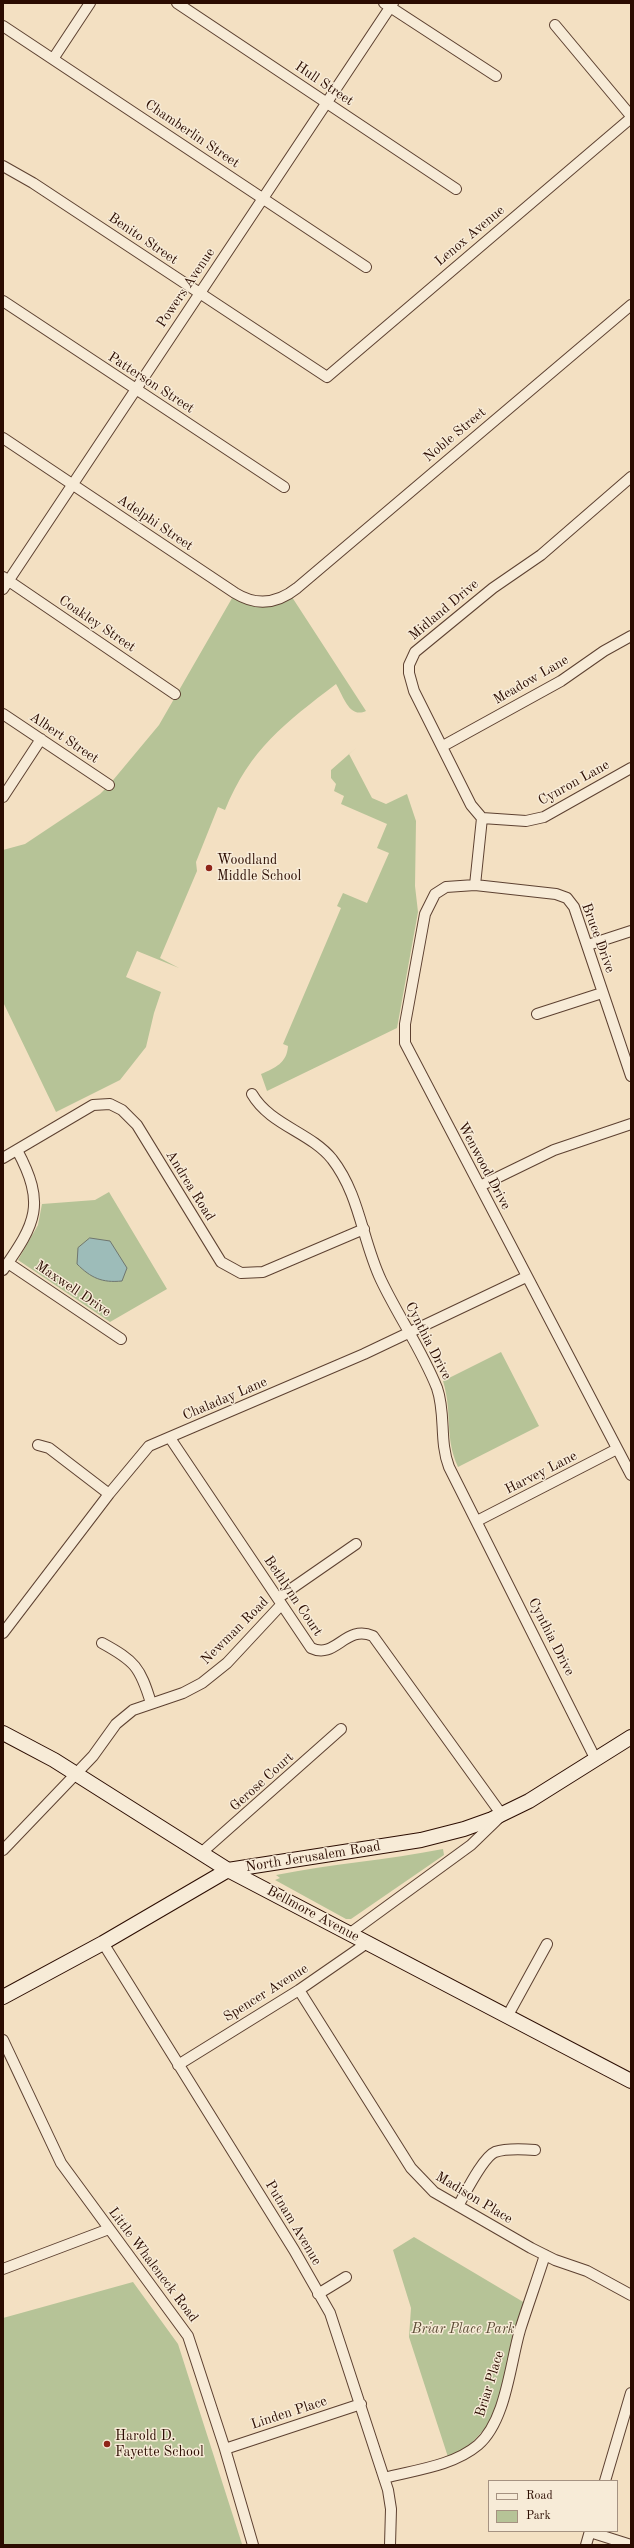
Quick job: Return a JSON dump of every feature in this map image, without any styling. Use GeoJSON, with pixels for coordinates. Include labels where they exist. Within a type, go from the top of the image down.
{"type":"FeatureCollection","features":[{"type":"Feature","properties":{"kind":"main road","name":"Bellmore Avenue"},"geometry":{"type":"LineString","coordinates":[[3,1733],[54,1760],[200,1854],[228,1870],[508,2015],[631,2081]]}},
{"type":"Feature","properties":{"kind":"main road","name":"North Jerusalem Road"},"geometry":{"type":"LineString","coordinates":[[3,1997],[103,1943],[228,1870],[421,1840],[464,1829],[502,1815],[529,1801],[631,1737]]}},
{"type":"Feature","properties":{"kind":"street"},"geometry":{"type":"LineString","coordinates":[[53,59],[90,3]]}},
{"type":"Feature","properties":{"kind":"street","name":"Hull Street"},"geometry":{"type":"LineString","coordinates":[[177,3],[456,189]]}},
{"type":"Feature","properties":{"kind":"street"},"geometry":{"type":"LineString","coordinates":[[389,4],[496,76]]}},
{"type":"Feature","properties":{"kind":"street","name":"Powers Avenue"},"geometry":{"type":"LineString","coordinates":[[3,589],[6,578],[72,485],[200,294],[326,103],[389,4]]}},
{"type":"Feature","properties":{"kind":"street","name":"Chamberlin Street"},"geometry":{"type":"LineString","coordinates":[[3,26],[366,267]]}},
{"type":"Feature","properties":{"kind":"street"},"geometry":{"type":"LineString","coordinates":[[555,26],[631,117]]}},
{"type":"Feature","properties":{"kind":"street","name":"Lenox Avenue"},"geometry":{"type":"LineString","coordinates":[[327,377],[631,117]]}},
{"type":"Feature","properties":{"kind":"street","name":"Benito Street"},"geometry":{"type":"LineString","coordinates":[[3,166],[33,183],[327,377]]}},
{"type":"Feature","properties":{"kind":"street","name":"Patterson Street"},"geometry":{"type":"LineString","coordinates":[[3,302],[284,487]]}},
{"type":"Feature","properties":{"kind":"street","name":"Noble Street"},"geometry":{"type":"LineString","coordinates":[[297,588],[631,305]]}},
{"type":"Feature","properties":{"kind":"street","name":"Adelphi Street"},"geometry":{"type":"LineString","coordinates":[[3,438],[242,597],[255,602],[270,601],[284,597],[297,588]]}},
{"type":"Feature","properties":{"kind":"street","name":"Midland Drive"},"geometry":{"type":"LineString","coordinates":[[482,818],[471,805],[414,690],[409,673],[409,666],[415,652],[493,588],[542,555],[631,477]]}},
{"type":"Feature","properties":{"kind":"street","name":"Coakley Street"},"geometry":{"type":"LineString","coordinates":[[6,578],[175,694]]}},
{"type":"Feature","properties":{"kind":"street","name":"Meadow Lane"},"geometry":{"type":"LineString","coordinates":[[443,746],[561,681],[604,651],[631,636]]}},
{"type":"Feature","properties":{"kind":"street","name":"Albert Street"},"geometry":{"type":"LineString","coordinates":[[3,714],[109,785]]}},
{"type":"Feature","properties":{"kind":"street"},"geometry":{"type":"LineString","coordinates":[[3,797],[41,739]]}},
{"type":"Feature","properties":{"kind":"street","name":"Cynron Lane"},"geometry":{"type":"LineString","coordinates":[[482,818],[526,821],[544,817],[631,768]]}},
{"type":"Feature","properties":{"kind":"street"},"geometry":{"type":"LineString","coordinates":[[475,885],[482,818]]}},
{"type":"Feature","properties":{"kind":"street","name":"Bruce Drive"},"geometry":{"type":"LineString","coordinates":[[475,885],[556,894],[567,898],[574,907],[588,945],[602,993],[631,1076]]}},
{"type":"Feature","properties":{"kind":"street","name":"Wenwood Drive"},"geometry":{"type":"LineString","coordinates":[[475,885],[446,887],[435,894],[430,902],[425,914],[405,1024],[405,1044],[631,1475]]}},
{"type":"Feature","properties":{"kind":"street"},"geometry":{"type":"LineString","coordinates":[[588,945],[631,931]]}},
{"type":"Feature","properties":{"kind":"street"},"geometry":{"type":"LineString","coordinates":[[537,1014],[602,993]]}},
{"type":"Feature","properties":{"kind":"street","name":"Cynthia Drive"},"geometry":{"type":"LineString","coordinates":[[252,1094],[268,1112],[312,1140],[332,1159],[354,1196],[380,1278],[437,1388],[441,1406],[444,1451],[452,1473],[596,1760]]}},
{"type":"Feature","properties":{"kind":"street","name":"Andrea Road"},"geometry":{"type":"LineString","coordinates":[[3,1158],[93,1105],[110,1104],[122,1110],[136,1126],[221,1262],[241,1273],[263,1272],[364,1229]]}},
{"type":"Feature","properties":{"kind":"street"},"geometry":{"type":"LineString","coordinates":[[480,1186],[554,1150],[631,1124]]}},
{"type":"Feature","properties":{"kind":"street"},"geometry":{"type":"LineString","coordinates":[[6,1266],[24,1239],[35,1208],[33,1182],[18,1150]]}},
{"type":"Feature","properties":{"kind":"street","name":"Maxwell Drive"},"geometry":{"type":"LineString","coordinates":[[6,1266],[121,1339]]}},
{"type":"Feature","properties":{"kind":"street","name":"Chaladay Lane"},"geometry":{"type":"LineString","coordinates":[[3,1633],[144,1450],[409,1333],[526,1277]]}},
{"type":"Feature","properties":{"kind":"street","name":"Bethlynn Court"},"geometry":{"type":"LineString","coordinates":[[170,1438],[311,1648],[318,1652],[328,1650],[353,1634],[364,1632],[374,1636],[502,1815]]}},
{"type":"Feature","properties":{"kind":"street"},"geometry":{"type":"LineString","coordinates":[[38,1445],[49,1448],[110,1494]]}},
{"type":"Feature","properties":{"kind":"street","name":"Harvey Lane"},"geometry":{"type":"LineString","coordinates":[[477,1521],[617,1449]]}},
{"type":"Feature","properties":{"kind":"street","name":"Newman Road"},"geometry":{"type":"LineString","coordinates":[[76,1774],[94,1756],[116,1724],[133,1710],[183,1693],[202,1683],[227,1663],[279,1602],[356,1544]]}},
{"type":"Feature","properties":{"kind":"street"},"geometry":{"type":"LineString","coordinates":[[102,1643],[123,1654],[134,1664],[142,1674],[151,1703]]}},
{"type":"Feature","properties":{"kind":"street","name":"Gerose Court"},"geometry":{"type":"LineString","coordinates":[[200,1854],[341,1729]]}},
{"type":"Feature","properties":{"kind":"street"},"geometry":{"type":"LineString","coordinates":[[3,1850],[76,1774]]}},
{"type":"Feature","properties":{"kind":"street"},"geometry":{"type":"LineString","coordinates":[[349,1934],[471,1845],[502,1815]]}},
{"type":"Feature","properties":{"kind":"street","name":"Putnam Avenue"},"geometry":{"type":"LineString","coordinates":[[103,1943],[294,2250],[330,2313],[384,2478],[391,2509],[390,2545]]}},
{"type":"Feature","properties":{"kind":"street","name":"Spencer Avenue"},"geometry":{"type":"LineString","coordinates":[[178,2064],[299,1990],[367,1943]]}},
{"type":"Feature","properties":{"kind":"street"},"geometry":{"type":"LineString","coordinates":[[508,2015],[546,1944]]}},
{"type":"Feature","properties":{"kind":"street","name":"Madison Place"},"geometry":{"type":"LineString","coordinates":[[299,1990],[411,2168],[434,2192],[545,2255],[587,2271],[631,2295]]}},
{"type":"Feature","properties":{"kind":"street","name":"Little Whaleneck Road"},"geometry":{"type":"LineString","coordinates":[[3,2040],[61,2163],[188,2336],[225,2449],[253,2545]]}},
{"type":"Feature","properties":{"kind":"street"},"geometry":{"type":"LineString","coordinates":[[458,2206],[485,2162],[494,2152],[520,2149],[535,2150]]}},
{"type":"Feature","properties":{"kind":"street"},"geometry":{"type":"LineString","coordinates":[[3,2269],[109,2230]]}},
{"type":"Feature","properties":{"kind":"street","name":"Briar Place"},"geometry":{"type":"LineString","coordinates":[[384,2478],[448,2461],[462,2455],[478,2445],[490,2431],[497,2417],[520,2331],[545,2255]]}},
{"type":"Feature","properties":{"kind":"street"},"geometry":{"type":"LineString","coordinates":[[318,2294],[346,2277]]}},
{"type":"Feature","properties":{"kind":"street"},"geometry":{"type":"LineString","coordinates":[[605,2480],[631,2393]]}},
{"type":"Feature","properties":{"kind":"street","name":"Linden Place"},"geometry":{"type":"LineString","coordinates":[[225,2449],[361,2404]]}},
{"type":"Feature","properties":{"kind":"street"},"geometry":{"type":"LineString","coordinates":[[586,2545],[590,2532]]}},
{"type":"Feature","properties":{"kind":"street"},"geometry":{"type":"LineString","coordinates":[[593,2532],[631,2545]]}},
{"type":"Feature","properties":{"kind":"green space"},"geometry":{"type":"Polygon","coordinates":[[[235,593],[248,600],[290,594],[366,711],[360,713],[351,709],[347,705],[336,684],[285,725],[258,754],[246,770],[225,810],[218,807],[196,862],[197,871],[160,958],[179,968],[137,951],[126,977],[161,992],[154,1013],[146,1047],[120,1080],[56,1112],[3,1002],[3,850],[25,844],[100,794],[109,785],[159,725],[235,593]]]}},
{"type":"Feature","properties":{"kind":"green space"},"geometry":{"type":"Polygon","coordinates":[[[349,754],[372,798],[386,804],[407,794],[416,821],[415,886],[418,912],[397,1028],[267,1091],[261,1074],[275,1067],[283,1061],[285,1057],[288,1046],[283,1044],[341,908],[337,906],[343,893],[367,903],[389,853],[377,848],[387,824],[341,804],[344,796],[334,791],[336,784],[331,778],[331,770],[349,754]]]}},
{"type":"Feature","properties":{"kind":"green space"},"geometry":{"type":"Polygon","coordinates":[[[109,1192],[167,1289],[110,1322],[18,1260],[38,1225],[42,1204],[95,1200],[109,1192]]]}},
{"type":"Feature","properties":{"kind":"green space"},"geometry":{"type":"Polygon","coordinates":[[[501,1352],[539,1426],[458,1467],[451,1445],[448,1404],[443,1381],[501,1352]]]}},
{"type":"Feature","properties":{"kind":"green space"},"geometry":{"type":"Polygon","coordinates":[[[443,1849],[444,1855],[351,1919],[346,1919],[275,1880],[280,1878],[276,1875],[297,1871],[443,1849]]]}},
{"type":"Feature","properties":{"kind":"green space","name":"Briar Place Park"},"geometry":{"type":"Polygon","coordinates":[[[414,2237],[525,2303],[499,2402],[492,2421],[467,2448],[448,2457],[409,2337],[411,2308],[393,2250],[414,2237]]]}},
{"type":"Feature","properties":{"kind":"green space","name":"Harold D. Fayette School"},"geometry":{"type":"Polygon","coordinates":[[[133,2282],[178,2344],[242,2544],[3,2545],[3,2318],[133,2282]]]}},
{"type":"Feature","properties":{"kind":"water"},"geometry":{"type":"Polygon","coordinates":[[[90,1238],[110,1241],[127,1268],[122,1281],[108,1281],[97,1278],[87,1273],[77,1264],[78,1248],[90,1238]]]}},
{"type":"Feature","properties":{"kind":"place","name":"Woodland Middle School"},"geometry":{"type":"Point","coordinates":[209,868]}},
{"type":"Feature","properties":{"kind":"place","name":"Harold D. Fayette School"},"geometry":{"type":"Point","coordinates":[107,2444]}}]}
